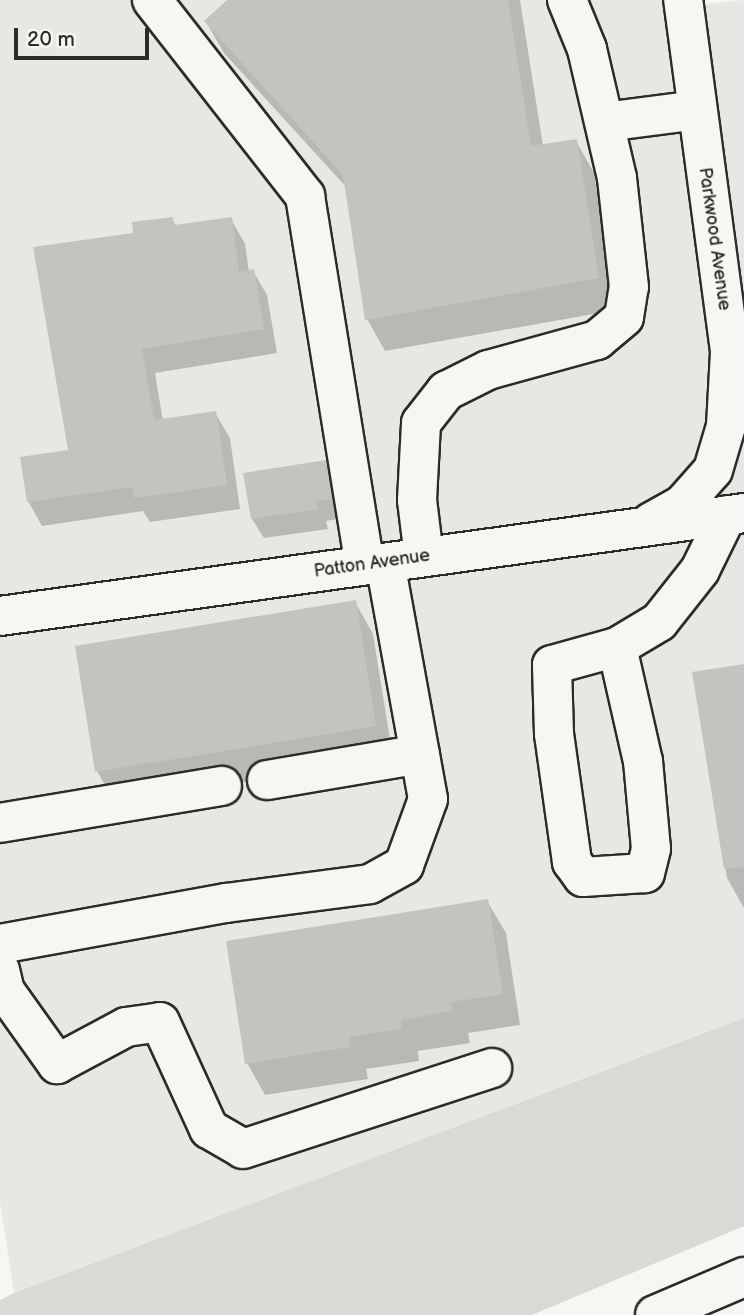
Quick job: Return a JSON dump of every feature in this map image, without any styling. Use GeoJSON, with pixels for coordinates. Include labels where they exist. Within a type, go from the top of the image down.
{"type":"FeatureCollection","features":[{"type":"Feature","properties":{"kind":"main road"},"geometry":{"type":"LineString","coordinates":[[0,944],[226,903],[370,884],[404,865],[411,853],[428,799],[375,564],[305,196],[152,0]]}},
{"type":"Feature","properties":{"kind":"main road"},"geometry":{"type":"LineString","coordinates":[[424,557],[417,500],[421,423],[446,391],[488,370],[597,340],[624,317],[629,287],[617,178],[587,49],[567,0]]}},
{"type":"Feature","properties":{"kind":"main road","name":"Parkwood Avenue"},"geometry":{"type":"LineString","coordinates":[[643,527],[683,504],[713,470],[726,426],[730,351],[683,0]]}},
{"type":"Feature","properties":{"kind":"main road"},"geometry":{"type":"LineString","coordinates":[[605,122],[697,110]]}},
{"type":"Feature","properties":{"kind":"main road"},"geometry":{"type":"LineString","coordinates":[[617,647],[642,761],[651,849],[645,873],[583,877],[572,862],[554,734],[552,665],[617,647],[659,622],[700,570],[735,514]]}},
{"type":"Feature","properties":{"kind":"main road","name":"Patton Avenue"},"geometry":{"type":"LineString","coordinates":[[0,616],[735,514]]}},
{"type":"Feature","properties":{"kind":"main road"},"geometry":{"type":"LineString","coordinates":[[267,780],[420,754]]}},
{"type":"Feature","properties":{"kind":"main road"},"geometry":{"type":"LineString","coordinates":[[0,823],[222,786]]}},
{"type":"Feature","properties":{"kind":"main road"},"geometry":{"type":"LineString","coordinates":[[0,970],[5,991],[57,1064],[126,1027],[160,1022],[209,1129],[243,1149],[492,1068]]}},
{"type":"Feature","properties":{"kind":"main road"},"geometry":{"type":"LineString","coordinates":[[655,1315],[744,1277]]}},
{"type":"Feature","properties":{"kind":"shaded area"},"geometry":{"type":"Polygon","coordinates":[[[0,0],[675,0],[676,7],[744,0],[744,1018],[14,1293],[0,1202],[0,0]]]}},
{"type":"Feature","properties":{"kind":"shaded area"},"geometry":{"type":"Polygon","coordinates":[[[744,1018],[744,1226],[532,1315],[0,1315],[0,1300],[14,1293],[744,1018]]]}},
{"type":"Feature","properties":{"kind":"building"},"geometry":{"type":"Polygon","coordinates":[[[227,0],[508,0],[531,146],[577,139],[599,278],[365,320],[343,175],[204,21],[227,0]]]}},
{"type":"Feature","properties":{"kind":"building"},"geometry":{"type":"Polygon","coordinates":[[[173,217],[174,225],[232,217],[239,272],[254,269],[264,329],[142,349],[154,420],[216,411],[227,485],[134,498],[132,487],[27,502],[20,457],[68,450],[33,247],[133,233],[132,222],[173,217]]]}},
{"type":"Feature","properties":{"kind":"building"},"geometry":{"type":"Polygon","coordinates":[[[326,460],[332,499],[316,501],[318,509],[251,519],[243,473],[326,460]]]}},
{"type":"Feature","properties":{"kind":"building"},"geometry":{"type":"Polygon","coordinates":[[[356,600],[376,726],[95,772],[75,646],[356,600]]]}},
{"type":"Feature","properties":{"kind":"building"},"geometry":{"type":"Polygon","coordinates":[[[744,664],[744,867],[724,869],[692,672],[744,664]]]}},
{"type":"Feature","properties":{"kind":"building"},"geometry":{"type":"Polygon","coordinates":[[[488,899],[503,994],[451,1002],[453,1011],[401,1020],[402,1029],[349,1037],[350,1047],[245,1064],[226,941],[488,899]]]}}]}
